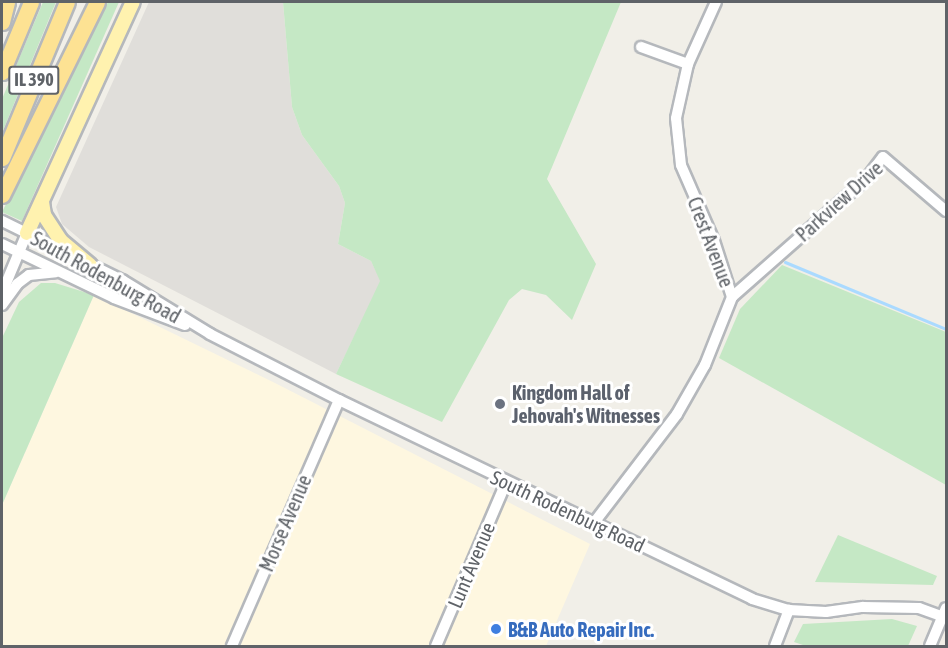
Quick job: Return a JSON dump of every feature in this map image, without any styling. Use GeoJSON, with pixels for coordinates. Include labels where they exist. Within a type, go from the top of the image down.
{"type":"FeatureCollection","features":[{"type":"Feature","properties":{"kind":"highway"},"geometry":{"type":"LineString","coordinates":[[2,22],[7,2]]}},
{"type":"Feature","properties":{"kind":"highway","name":"IL 390"},"geometry":{"type":"LineString","coordinates":[[2,72],[31,2]]}},
{"type":"Feature","properties":{"kind":"highway","name":"IL 390"},"geometry":{"type":"LineString","coordinates":[[2,159],[67,2]]}},
{"type":"Feature","properties":{"kind":"highway"},"geometry":{"type":"LineString","coordinates":[[2,194],[97,2]]}},
{"type":"Feature","properties":{"kind":"main road"},"geometry":{"type":"LineString","coordinates":[[27,233],[132,2]]}},
{"type":"Feature","properties":{"kind":"main road"},"geometry":{"type":"LineString","coordinates":[[42,202],[44,215],[60,240],[90,265]]}},
{"type":"Feature","properties":{"kind":"street","name":"Crest Avenue"},"geometry":{"type":"LineString","coordinates":[[593,524],[677,414],[705,365],[732,297],[714,241],[681,165],[676,118],[688,64],[716,2]]}},
{"type":"Feature","properties":{"kind":"street"},"geometry":{"type":"LineString","coordinates":[[641,47],[688,64]]}},
{"type":"Feature","properties":{"kind":"street","name":"Parkview Drive"},"geometry":{"type":"LineString","coordinates":[[732,297],[867,178],[883,157],[946,211]]}},
{"type":"Feature","properties":{"kind":"street","name":"South Rodenburg Road"},"geometry":{"type":"LineString","coordinates":[[2,221],[90,265],[210,334],[339,400],[506,483],[752,599],[789,610],[826,612],[863,607],[919,608],[945,614]]}},
{"type":"Feature","properties":{"kind":"street"},"geometry":{"type":"LineString","coordinates":[[2,293],[27,233]]}},
{"type":"Feature","properties":{"kind":"street","name":"South Rodenburg Road"},"geometry":{"type":"LineString","coordinates":[[2,244],[59,272],[210,334]]}},
{"type":"Feature","properties":{"kind":"street"},"geometry":{"type":"LineString","coordinates":[[2,305],[16,284],[30,274],[59,272]]}},
{"type":"Feature","properties":{"kind":"street","name":"Morse Avenue"},"geometry":{"type":"LineString","coordinates":[[232,646],[339,400]]}},
{"type":"Feature","properties":{"kind":"street","name":"Lunt Avenue"},"geometry":{"type":"LineString","coordinates":[[436,646],[506,483]]}},
{"type":"Feature","properties":{"kind":"street"},"geometry":{"type":"LineString","coordinates":[[775,646],[789,610]]}},
{"type":"Feature","properties":{"kind":"street"},"geometry":{"type":"LineString","coordinates":[[930,646],[945,614]]}},
{"type":"Feature","properties":{"kind":"shaded area"},"geometry":{"type":"Polygon","coordinates":[[[149,2],[283,2],[292,107],[302,135],[339,186],[345,203],[338,244],[371,261],[381,281],[336,374],[89,247],[62,224],[56,207],[149,2]]]}},
{"type":"Feature","properties":{"kind":"shaded area"},"geometry":{"type":"Polygon","coordinates":[[[94,295],[275,383],[590,544],[546,646],[2,646],[2,505],[94,295]]]}},
{"type":"Feature","properties":{"kind":"green space"},"geometry":{"type":"Polygon","coordinates":[[[43,2],[56,2],[2,133],[2,99],[43,2]]]}},
{"type":"Feature","properties":{"kind":"green space"},"geometry":{"type":"Polygon","coordinates":[[[108,2],[119,2],[22,221],[2,212],[108,2]]]}},
{"type":"Feature","properties":{"kind":"green space"},"geometry":{"type":"Polygon","coordinates":[[[283,2],[621,2],[547,179],[596,264],[572,320],[546,295],[522,289],[509,300],[442,422],[336,374],[380,281],[371,261],[338,244],[345,203],[339,186],[302,135],[292,107],[283,2]]]}},
{"type":"Feature","properties":{"kind":"green space"},"geometry":{"type":"Polygon","coordinates":[[[782,265],[946,332],[946,485],[719,358],[740,309],[782,265]]]}},
{"type":"Feature","properties":{"kind":"green space"},"geometry":{"type":"Polygon","coordinates":[[[41,283],[55,283],[94,295],[2,505],[2,338],[19,302],[41,283]]]}},
{"type":"Feature","properties":{"kind":"green space"},"geometry":{"type":"Polygon","coordinates":[[[838,535],[937,576],[933,585],[815,582],[838,535]]]}},
{"type":"Feature","properties":{"kind":"green space"},"geometry":{"type":"Polygon","coordinates":[[[892,619],[917,626],[908,646],[806,646],[794,642],[803,624],[892,619]]]}},
{"type":"Feature","properties":{"kind":"waterway"},"geometry":{"type":"LineString","coordinates":[[785,262],[946,329]]}},
{"type":"Feature","properties":{"kind":"place","name":"Kingdom Hall of Jehovah's Witnesses"},"geometry":{"type":"Point","coordinates":[500,404]}},
{"type":"Feature","properties":{"kind":"place","name":"B&B Auto Repair Inc."},"geometry":{"type":"Point","coordinates":[496,629]}}]}
